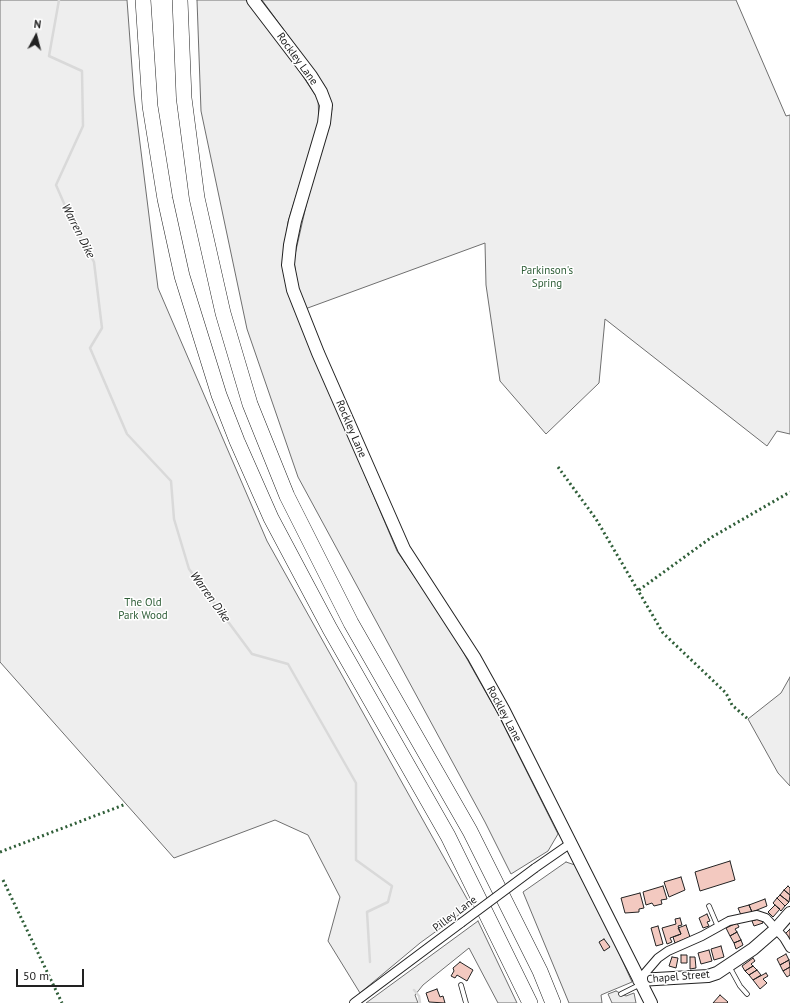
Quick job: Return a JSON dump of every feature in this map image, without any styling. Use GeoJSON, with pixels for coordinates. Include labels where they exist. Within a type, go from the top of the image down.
{"type":"FeatureCollection","features":[{"type":"Feature","properties":{"kind":"highway"},"geometry":{"type":"LineString","coordinates":[[143,0],[150,106],[165,199],[182,276],[201,342],[221,401],[271,518],[330,629],[448,836],[530,1003]]}},
{"type":"Feature","properties":{"kind":"highway"},"geometry":{"type":"LineString","coordinates":[[180,0],[184,98],[197,198],[222,313],[253,411],[287,496],[351,623],[470,831],[540,971],[553,1003]]}},
{"type":"Feature","properties":{"kind":"street","name":"Rockley Lane"},"geometry":{"type":"LineString","coordinates":[[253,0],[311,76],[321,92],[326,105],[324,124],[295,221],[290,245],[288,265],[292,290],[404,549],[474,657],[504,712],[651,1003]]}},
{"type":"Feature","properties":{"kind":"street","name":"Pilley Lane"},"geometry":{"type":"LineString","coordinates":[[354,1003],[570,843]]}},
{"type":"Feature","properties":{"kind":"street","name":"Chapel Street"},"geometry":{"type":"LineString","coordinates":[[640,982],[708,976],[729,966],[753,949],[776,929],[790,913]]}},
{"type":"Feature","properties":{"kind":"street"},"geometry":{"type":"LineString","coordinates":[[640,982],[658,958],[668,951],[702,936],[729,920],[756,915],[766,918],[790,948]]}},
{"type":"Feature","properties":{"kind":"lane"},"geometry":{"type":"LineString","coordinates":[[709,906],[718,927]]}},
{"type":"Feature","properties":{"kind":"lane"},"geometry":{"type":"LineString","coordinates":[[729,966],[740,986],[747,994]]}},
{"type":"Feature","properties":{"kind":"lane"},"geometry":{"type":"LineString","coordinates":[[621,994],[640,982]]}},
{"type":"Feature","properties":{"kind":"lane"},"geometry":{"type":"LineString","coordinates":[[461,985],[466,1003]]}},
{"type":"Feature","properties":{"kind":"green space","name":"The Old Park Wood"},"geometry":{"type":"Polygon","coordinates":[[[0,0],[127,0],[134,95],[158,288],[267,541],[471,906],[420,943],[360,993],[328,941],[340,897],[308,835],[275,820],[174,858],[0,662],[0,0]]]}},
{"type":"Feature","properties":{"kind":"green space"},"geometry":{"type":"Polygon","coordinates":[[[197,0],[246,0],[284,48],[318,99],[319,122],[288,222],[283,262],[288,293],[397,551],[449,627],[498,714],[558,834],[548,851],[511,874],[485,822],[298,477],[247,329],[201,111],[197,0]]]}},
{"type":"Feature","properties":{"kind":"green space","name":"Parkinson's Spring"},"geometry":{"type":"Polygon","coordinates":[[[262,0],[736,0],[786,116],[790,115],[790,434],[777,431],[767,446],[605,319],[599,383],[546,434],[500,381],[486,285],[485,243],[305,309],[297,287],[294,259],[311,184],[332,109],[324,85],[262,0]]]}},
{"type":"Feature","properties":{"kind":"green space"},"geometry":{"type":"Polygon","coordinates":[[[790,677],[790,786],[778,773],[748,719],[781,693],[790,677]]]}},
{"type":"Feature","properties":{"kind":"green space"},"geometry":{"type":"Polygon","coordinates":[[[566,862],[575,865],[604,920],[632,982],[601,995],[602,1003],[569,1003],[523,892],[566,862]]]}},
{"type":"Feature","properties":{"kind":"green space"},"geometry":{"type":"Polygon","coordinates":[[[478,921],[517,1003],[498,1003],[469,948],[423,985],[415,995],[418,1003],[366,1003],[478,921]]]}},
{"type":"Feature","properties":{"kind":"shaded area"},"geometry":{"type":"Polygon","coordinates":[[[616,991],[626,996],[634,993],[636,1003],[612,1003],[608,994],[616,991]]]}},
{"type":"Feature","properties":{"kind":"building"},"geometry":{"type":"Polygon","coordinates":[[[730,861],[735,880],[700,891],[695,872],[730,861]]]}},
{"type":"Feature","properties":{"kind":"building"},"geometry":{"type":"Polygon","coordinates":[[[681,877],[685,890],[669,897],[664,882],[681,877]]]}},
{"type":"Feature","properties":{"kind":"building"},"geometry":{"type":"Polygon","coordinates":[[[663,886],[667,899],[661,900],[662,904],[654,906],[652,903],[646,905],[643,892],[663,886]]]}},
{"type":"Feature","properties":{"kind":"building"},"geometry":{"type":"Polygon","coordinates":[[[788,886],[790,888],[790,895],[784,890],[788,886]]]}},
{"type":"Feature","properties":{"kind":"building"},"geometry":{"type":"Polygon","coordinates":[[[784,890],[790,895],[789,902],[780,895],[784,890]]]}},
{"type":"Feature","properties":{"kind":"building"},"geometry":{"type":"Polygon","coordinates":[[[640,893],[644,908],[639,909],[639,912],[625,913],[621,898],[640,893]]]}},
{"type":"Feature","properties":{"kind":"building"},"geometry":{"type":"Polygon","coordinates":[[[780,895],[789,902],[785,906],[777,898],[780,895]]]}},
{"type":"Feature","properties":{"kind":"building"},"geometry":{"type":"Polygon","coordinates":[[[777,898],[785,906],[781,911],[773,903],[777,898]]]}},
{"type":"Feature","properties":{"kind":"building"},"geometry":{"type":"Polygon","coordinates":[[[765,899],[767,906],[752,912],[749,905],[765,899]]]}},
{"type":"Feature","properties":{"kind":"building"},"geometry":{"type":"Polygon","coordinates":[[[749,905],[752,912],[741,915],[738,908],[749,905]]]}},
{"type":"Feature","properties":{"kind":"building"},"geometry":{"type":"Polygon","coordinates":[[[775,905],[780,909],[773,917],[768,912],[775,905]]]}},
{"type":"Feature","properties":{"kind":"building"},"geometry":{"type":"Polygon","coordinates":[[[707,914],[710,921],[707,922],[709,926],[703,928],[699,918],[707,914]]]}},
{"type":"Feature","properties":{"kind":"building"},"geometry":{"type":"Polygon","coordinates":[[[680,918],[682,925],[678,926],[681,934],[670,938],[672,942],[667,944],[662,928],[676,924],[675,919],[680,918]]]}},
{"type":"Feature","properties":{"kind":"building"},"geometry":{"type":"Polygon","coordinates":[[[761,918],[763,923],[754,926],[752,921],[761,918]]]}},
{"type":"Feature","properties":{"kind":"building"},"geometry":{"type":"Polygon","coordinates":[[[737,923],[739,927],[735,929],[737,932],[730,936],[726,928],[737,923]]]}},
{"type":"Feature","properties":{"kind":"building"},"geometry":{"type":"Polygon","coordinates":[[[686,925],[690,937],[675,943],[673,937],[681,934],[678,928],[686,925]]]}},
{"type":"Feature","properties":{"kind":"building"},"geometry":{"type":"Polygon","coordinates":[[[658,926],[663,944],[656,946],[651,928],[658,926]]]}},
{"type":"Feature","properties":{"kind":"building"},"geometry":{"type":"Polygon","coordinates":[[[790,929],[790,939],[785,934],[790,929]]]}},
{"type":"Feature","properties":{"kind":"building"},"geometry":{"type":"Polygon","coordinates":[[[737,932],[741,940],[734,943],[730,936],[737,932]]]}},
{"type":"Feature","properties":{"kind":"building"},"geometry":{"type":"Polygon","coordinates":[[[604,939],[610,947],[604,951],[599,942],[604,939]]]}},
{"type":"Feature","properties":{"kind":"building"},"geometry":{"type":"Polygon","coordinates":[[[741,940],[743,945],[736,949],[734,943],[741,940]]]}},
{"type":"Feature","properties":{"kind":"building"},"geometry":{"type":"Polygon","coordinates":[[[721,946],[724,957],[714,960],[711,949],[721,946]]]}},
{"type":"Feature","properties":{"kind":"building"},"geometry":{"type":"Polygon","coordinates":[[[709,950],[712,961],[701,964],[698,953],[709,950]]]}},
{"type":"Feature","properties":{"kind":"building"},"geometry":{"type":"Polygon","coordinates":[[[786,954],[789,960],[780,965],[777,959],[786,954]]]}},
{"type":"Feature","properties":{"kind":"building"},"geometry":{"type":"Polygon","coordinates":[[[681,955],[687,955],[687,963],[681,963],[681,955]]]}},
{"type":"Feature","properties":{"kind":"building"},"geometry":{"type":"Polygon","coordinates":[[[672,957],[678,958],[676,968],[669,966],[672,957]]]}},
{"type":"Feature","properties":{"kind":"building"},"geometry":{"type":"Polygon","coordinates":[[[690,957],[695,957],[696,968],[690,969],[690,957]]]}},
{"type":"Feature","properties":{"kind":"building"},"geometry":{"type":"Polygon","coordinates":[[[753,958],[755,961],[751,964],[753,966],[745,971],[742,966],[753,958]]]}},
{"type":"Feature","properties":{"kind":"building"},"geometry":{"type":"Polygon","coordinates":[[[789,960],[790,967],[783,971],[780,965],[789,960]]]}},
{"type":"Feature","properties":{"kind":"building"},"geometry":{"type":"Polygon","coordinates":[[[460,962],[473,970],[467,981],[457,975],[455,978],[451,976],[454,971],[453,968],[460,962]]]}},
{"type":"Feature","properties":{"kind":"building"},"geometry":{"type":"Polygon","coordinates":[[[753,966],[757,970],[749,975],[745,971],[753,966]]]}},
{"type":"Feature","properties":{"kind":"building"},"geometry":{"type":"Polygon","coordinates":[[[790,967],[790,975],[787,977],[783,971],[790,967]]]}},
{"type":"Feature","properties":{"kind":"building"},"geometry":{"type":"Polygon","coordinates":[[[757,970],[761,975],[753,980],[749,975],[757,970]]]}},
{"type":"Feature","properties":{"kind":"building"},"geometry":{"type":"Polygon","coordinates":[[[766,973],[768,976],[763,979],[767,983],[760,989],[753,980],[766,973]]]}},
{"type":"Feature","properties":{"kind":"building"},"geometry":{"type":"Polygon","coordinates":[[[437,989],[440,997],[443,996],[445,1003],[429,1002],[426,993],[437,989]]]}},
{"type":"Feature","properties":{"kind":"building"},"geometry":{"type":"Polygon","coordinates":[[[720,995],[728,1002],[713,1003],[720,995]]]}},
{"type":"Feature","properties":{"kind":"waterway","name":"Warren Dike"},"geometry":{"type":"LineString","coordinates":[[59,0],[49,56],[82,71],[83,126],[56,185],[73,224],[94,262],[102,328],[90,348],[127,434],[171,481],[174,519],[189,569],[252,654],[288,664],[356,783],[356,860],[392,886],[388,902],[367,912],[370,962]]}},
{"type":"Feature","properties":{"kind":"waterway","name":"Warren Dike"},"geometry":{"type":"LineString","coordinates":[[414,990],[419,996],[420,1003]]}},
{"type":"Feature","properties":{"kind":"hedge"},"geometry":{"type":"LineString","coordinates":[[558,467],[596,519],[663,633],[726,693],[732,705],[748,719]]}},
{"type":"Feature","properties":{"kind":"hedge"},"geometry":{"type":"LineString","coordinates":[[639,590],[712,537],[790,492]]}},
{"type":"Feature","properties":{"kind":"hedge"},"geometry":{"type":"LineString","coordinates":[[0,852],[126,804]]}},
{"type":"Feature","properties":{"kind":"hedge"},"geometry":{"type":"LineString","coordinates":[[3,880],[62,1003]]}}]}
